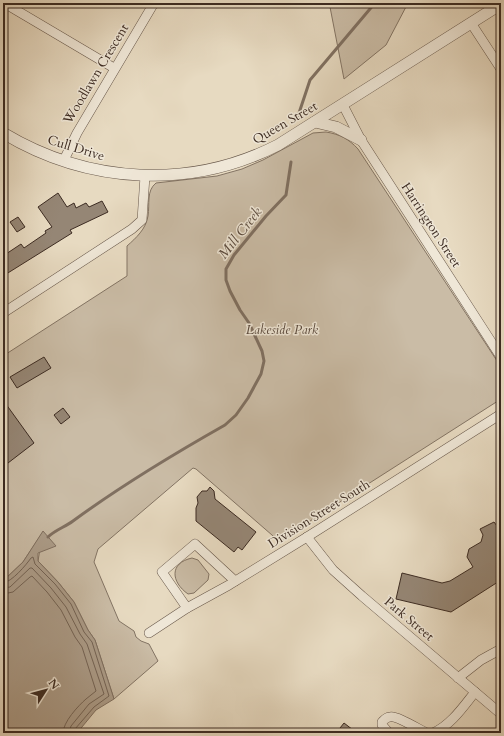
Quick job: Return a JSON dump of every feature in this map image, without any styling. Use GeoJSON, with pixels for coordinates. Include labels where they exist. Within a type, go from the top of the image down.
{"type":"FeatureCollection","features":[{"type":"Feature","properties":{"kind":"street"},"geometry":{"type":"LineString","coordinates":[[4,3],[114,68]]}},
{"type":"Feature","properties":{"kind":"street","name":"Woodlawn Crescent"},"geometry":{"type":"LineString","coordinates":[[64,160],[77,132],[154,3]]}},
{"type":"Feature","properties":{"kind":"street","name":"Queen Street"},"geometry":{"type":"LineString","coordinates":[[144,176],[179,174],[216,169],[246,160],[278,145],[501,4]]}},
{"type":"Feature","properties":{"kind":"street"},"geometry":{"type":"LineString","coordinates":[[471,23],[501,69]]}},
{"type":"Feature","properties":{"kind":"street","name":"Harrington Street"},"geometry":{"type":"LineString","coordinates":[[343,105],[361,140],[501,358]]}},
{"type":"Feature","properties":{"kind":"street"},"geometry":{"type":"LineString","coordinates":[[315,122],[336,128],[361,140]]}},
{"type":"Feature","properties":{"kind":"street","name":"Cull Drive"},"geometry":{"type":"LineString","coordinates":[[4,136],[41,152],[108,173],[144,176]]}},
{"type":"Feature","properties":{"kind":"street"},"geometry":{"type":"LineString","coordinates":[[3,313],[132,229],[142,220],[144,176]]}},
{"type":"Feature","properties":{"kind":"street","name":"Division Street South"},"geometry":{"type":"LineString","coordinates":[[149,632],[307,537],[501,414]]}},
{"type":"Feature","properties":{"kind":"street","name":"Park Street"},"geometry":{"type":"LineString","coordinates":[[307,537],[333,570],[501,714]]}},
{"type":"Feature","properties":{"kind":"street"},"geometry":{"type":"LineString","coordinates":[[187,608],[162,572],[195,544],[235,581]]}},
{"type":"Feature","properties":{"kind":"street"},"geometry":{"type":"LineString","coordinates":[[458,678],[481,660],[501,649]]}},
{"type":"Feature","properties":{"kind":"street"},"geometry":{"type":"LineString","coordinates":[[433,733],[440,730],[457,714],[475,692]]}},
{"type":"Feature","properties":{"kind":"street"},"geometry":{"type":"LineString","coordinates":[[389,733],[382,726],[382,722],[386,718],[394,717],[427,733]]}},
{"type":"Feature","properties":{"kind":"green space"},"geometry":{"type":"Polygon","coordinates":[[[331,3],[408,3],[386,45],[344,79],[330,7],[331,3]]]}},
{"type":"Feature","properties":{"kind":"green space","name":"Lakeside Park"},"geometry":{"type":"Polygon","coordinates":[[[326,132],[344,138],[358,149],[501,367],[501,399],[307,523],[280,542],[193,468],[98,549],[94,562],[119,621],[134,631],[136,637],[141,641],[149,644],[158,661],[114,699],[95,640],[88,630],[74,602],[38,561],[43,532],[23,562],[3,581],[3,569],[7,566],[3,544],[3,356],[127,276],[127,246],[143,229],[147,221],[150,194],[156,183],[217,176],[242,169],[263,160],[313,133],[326,132]]]}},
{"type":"Feature","properties":{"kind":"green space"},"geometry":{"type":"Polygon","coordinates":[[[192,558],[198,560],[209,574],[208,580],[194,593],[188,594],[178,584],[175,573],[179,564],[192,558]]]}},
{"type":"Feature","properties":{"kind":"water"},"geometry":{"type":"Polygon","coordinates":[[[43,531],[56,546],[38,553],[38,561],[74,602],[88,630],[95,640],[114,699],[96,710],[77,733],[3,733],[3,581],[23,562],[43,531]]]}},
{"type":"Feature","properties":{"kind":"building"},"geometry":{"type":"Polygon","coordinates":[[[58,193],[67,207],[74,203],[76,208],[86,203],[89,207],[102,201],[108,212],[70,230],[72,233],[3,276],[3,256],[21,244],[24,248],[52,227],[38,207],[58,193]]]}},
{"type":"Feature","properties":{"kind":"building"},"geometry":{"type":"Polygon","coordinates":[[[18,217],[25,227],[17,232],[10,222],[18,217]]]}},
{"type":"Feature","properties":{"kind":"building"},"geometry":{"type":"Polygon","coordinates":[[[44,357],[51,368],[17,388],[10,377],[44,357]]]}},
{"type":"Feature","properties":{"kind":"building"},"geometry":{"type":"Polygon","coordinates":[[[3,400],[34,443],[8,463],[3,456],[3,400]]]}},
{"type":"Feature","properties":{"kind":"building"},"geometry":{"type":"Polygon","coordinates":[[[63,408],[70,417],[61,424],[54,415],[63,408]]]}},
{"type":"Feature","properties":{"kind":"building"},"geometry":{"type":"Polygon","coordinates":[[[210,487],[214,491],[215,499],[256,532],[242,550],[238,547],[234,552],[196,521],[196,508],[198,503],[197,497],[202,491],[207,491],[210,487]]]}},
{"type":"Feature","properties":{"kind":"building"},"geometry":{"type":"Polygon","coordinates":[[[494,522],[497,526],[501,524],[501,536],[498,538],[501,543],[501,580],[451,612],[396,599],[402,573],[442,583],[450,581],[473,567],[467,557],[469,549],[481,542],[483,535],[480,529],[494,522]]]}},
{"type":"Feature","properties":{"kind":"building"},"geometry":{"type":"Polygon","coordinates":[[[344,723],[357,733],[336,733],[344,723]]]}},
{"type":"Feature","properties":{"kind":"waterway","name":"Mill Creek"},"geometry":{"type":"LineString","coordinates":[[297,119],[310,80],[375,3]]}},
{"type":"Feature","properties":{"kind":"waterway","name":"Mill Creek"},"geometry":{"type":"LineString","coordinates":[[48,537],[110,495],[225,425],[236,415],[248,398],[261,374],[264,361],[262,351],[249,323],[230,291],[226,280],[226,269],[234,255],[266,216],[286,195],[291,162]]}}]}
